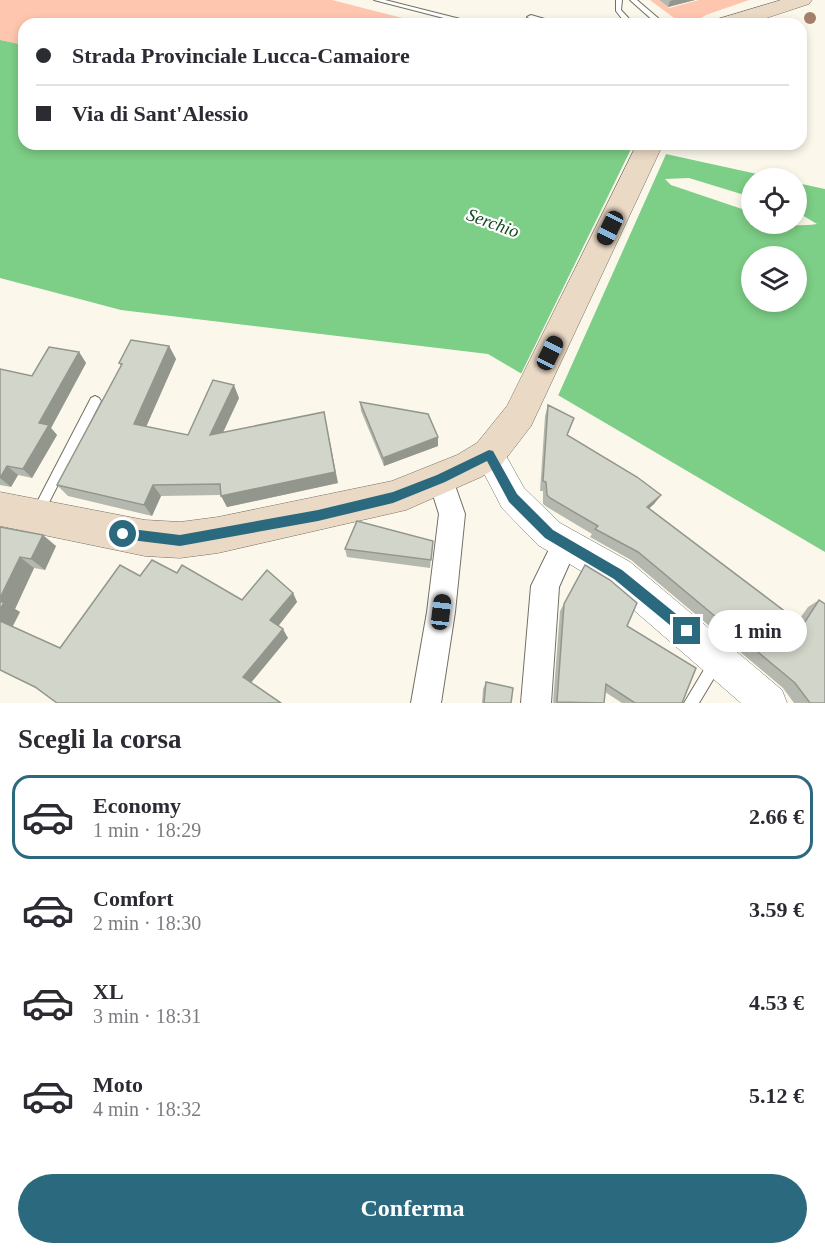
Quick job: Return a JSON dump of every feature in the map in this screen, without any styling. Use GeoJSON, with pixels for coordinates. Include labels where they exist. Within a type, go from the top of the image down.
{"type":"FeatureCollection","features":[{"type":"Feature","properties":{"kind":"main road"},"geometry":{"type":"LineString","coordinates":[[745,18],[802,0]]}},
{"type":"Feature","properties":{"kind":"main road"},"geometry":{"type":"LineString","coordinates":[[0,509],[145,538],[180,540],[393,498],[441,479],[489,454],[510,431],[530,395],[647,150]]}},
{"type":"Feature","properties":{"kind":"street"},"geometry":{"type":"LineString","coordinates":[[489,454],[513,498],[549,534],[618,574],[769,703]]}},
{"type":"Feature","properties":{"kind":"street"},"geometry":{"type":"LineString","coordinates":[[426,703],[441,612],[452,514],[441,479]]}},
{"type":"Feature","properties":{"kind":"street"},"geometry":{"type":"LineString","coordinates":[[536,703],[545,586],[565,544]]}},
{"type":"Feature","properties":{"kind":"lane"},"geometry":{"type":"LineString","coordinates":[[377,0],[451,18]]}},
{"type":"Feature","properties":{"kind":"lane"},"geometry":{"type":"LineString","coordinates":[[619,0],[618,10],[625,18]]}},
{"type":"Feature","properties":{"kind":"lane"},"geometry":{"type":"LineString","coordinates":[[633,0],[654,18]]}},
{"type":"Feature","properties":{"kind":"lane"},"geometry":{"type":"LineString","coordinates":[[37,515],[95,402]]}},
{"type":"Feature","properties":{"kind":"lane"},"geometry":{"type":"LineString","coordinates":[[691,703],[719,658]]}},
{"type":"Feature","properties":{"kind":"shaded area"},"geometry":{"type":"Polygon","coordinates":[[[0,0],[332,0],[402,18],[18,18],[18,44],[0,40],[0,0]]]}},
{"type":"Feature","properties":{"kind":"shaded area"},"geometry":{"type":"Polygon","coordinates":[[[650,0],[659,0],[669,8],[699,0],[749,0],[701,18],[674,18],[650,0]]]}},
{"type":"Feature","properties":{"kind":"water","name":"Serchio"},"geometry":{"type":"Polygon","coordinates":[[[0,40],[18,44],[18,150],[647,150],[741,171],[741,194],[689,178],[665,179],[671,185],[741,209],[741,234],[807,234],[807,224],[817,224],[807,218],[807,185],[825,189],[825,552],[488,354],[121,310],[0,278],[0,40]]]}},
{"type":"Feature","properties":{"kind":"pier"},"geometry":{"type":"Polygon","coordinates":[[[631,150],[667,152],[557,398],[520,376],[631,150]]]}},
{"type":"Feature","properties":{"kind":"building"},"geometry":{"type":"Polygon","coordinates":[[[131,340],[169,346],[134,424],[188,435],[213,380],[234,385],[210,435],[324,412],[335,472],[221,496],[220,484],[153,485],[144,505],[57,485],[122,364],[119,363],[131,340]]]}},
{"type":"Feature","properties":{"kind":"building"},"geometry":{"type":"Polygon","coordinates":[[[49,347],[79,352],[39,423],[49,425],[23,469],[7,466],[0,478],[0,369],[32,376],[49,347]]]}},
{"type":"Feature","properties":{"kind":"building"},"geometry":{"type":"Polygon","coordinates":[[[360,402],[428,414],[438,437],[383,458],[360,402]]]}},
{"type":"Feature","properties":{"kind":"building"},"geometry":{"type":"Polygon","coordinates":[[[548,405],[574,418],[567,435],[637,477],[661,495],[647,507],[803,625],[819,600],[825,604],[825,703],[810,703],[795,683],[638,552],[595,529],[598,526],[547,495],[546,482],[543,481],[548,405]]]}},
{"type":"Feature","properties":{"kind":"building"},"geometry":{"type":"Polygon","coordinates":[[[357,521],[433,541],[431,560],[345,549],[357,521]]]}},
{"type":"Feature","properties":{"kind":"building"},"geometry":{"type":"Polygon","coordinates":[[[0,527],[43,535],[31,559],[20,557],[0,598],[0,527]]]}},
{"type":"Feature","properties":{"kind":"building"},"geometry":{"type":"Polygon","coordinates":[[[152,560],[177,573],[182,565],[242,600],[267,570],[293,593],[270,620],[283,629],[243,677],[281,703],[57,703],[35,687],[0,670],[0,621],[60,648],[120,565],[140,576],[152,560]]]}},
{"type":"Feature","properties":{"kind":"building"},"geometry":{"type":"Polygon","coordinates":[[[585,565],[610,580],[637,603],[627,626],[696,668],[682,703],[635,703],[606,684],[604,703],[557,702],[564,604],[585,565]]]}},
{"type":"Feature","properties":{"kind":"building"},"geometry":{"type":"Polygon","coordinates":[[[486,682],[513,688],[511,703],[484,703],[486,682]]]}},
{"type":"Feature","properties":{"kind":"route"},"geometry":{"type":"LineString","coordinates":[[123,534],[180,540],[218,535],[318,515],[393,498],[441,479],[489,454],[513,498],[549,534],[618,574],[687,631]]}}]}
